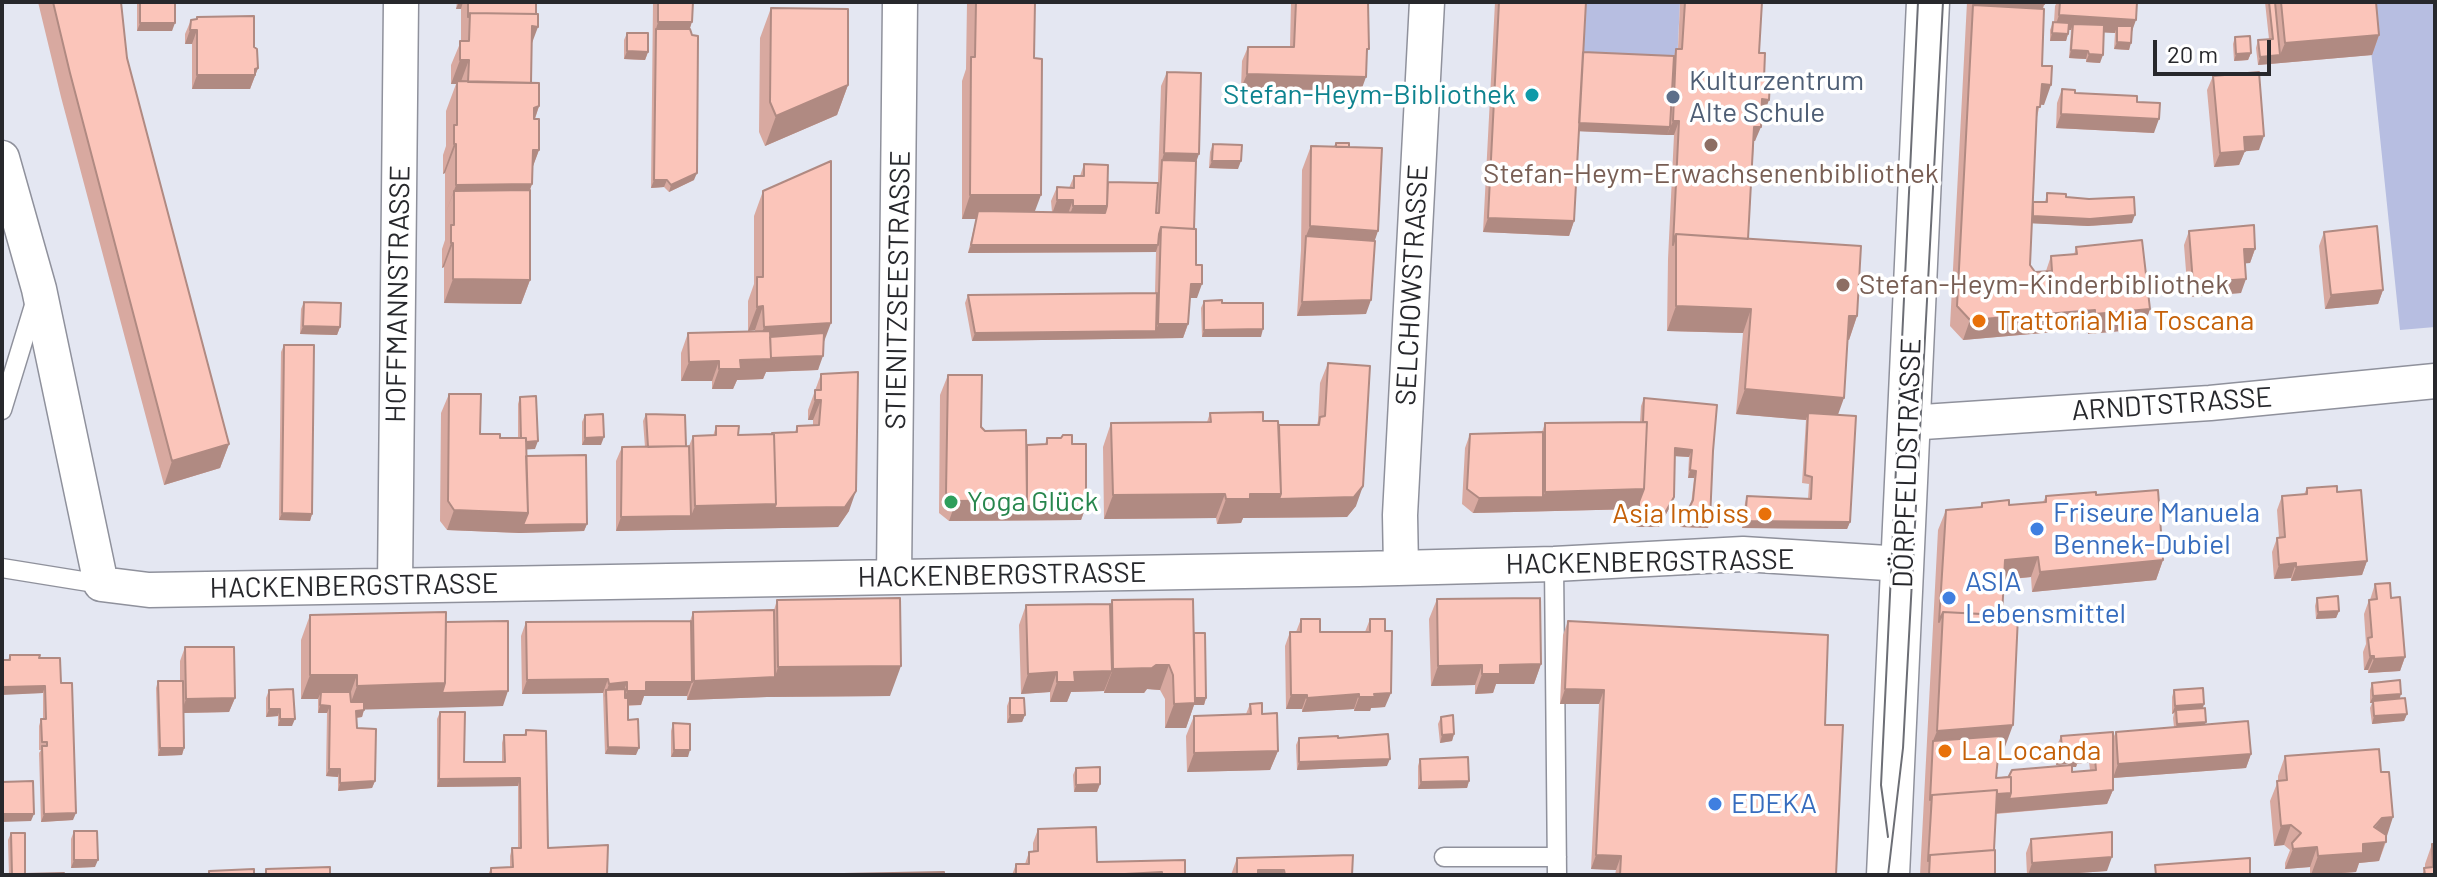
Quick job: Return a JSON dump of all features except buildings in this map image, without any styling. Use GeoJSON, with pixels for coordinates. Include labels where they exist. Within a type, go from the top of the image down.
{"type":"FeatureCollection","features":[{"type":"Feature","properties":{"kind":"street","name":"HOFFMANNSTRASSE"},"geometry":{"type":"LineString","coordinates":[[395,585],[401,2]]}},
{"type":"Feature","properties":{"kind":"street","name":"STIENITZSEESTRASSE"},"geometry":{"type":"LineString","coordinates":[[894,577],[900,2]]}},
{"type":"Feature","properties":{"kind":"street","name":"SELCHOWSTRASSE"},"geometry":{"type":"LineString","coordinates":[[1401,568],[1400,515],[1427,2]]}},
{"type":"Feature","properties":{"kind":"street","name":"DÖRPFELDSTRASSE"},"geometry":{"type":"LineString","coordinates":[[1888,875],[1928,2]]}},
{"type":"Feature","properties":{"kind":"street"},"geometry":{"type":"LineString","coordinates":[[2,158],[39,289],[101,584]]}},
{"type":"Feature","properties":{"kind":"street","name":"ARNDTSTRASSE"},"geometry":{"type":"LineString","coordinates":[[1908,423],[2210,403],[2435,381]]}},
{"type":"Feature","properties":{"kind":"street","name":"HACKENBERGSTRASSE"},"geometry":{"type":"LineString","coordinates":[[101,584],[149,590],[1401,568],[1743,554],[1903,564]]}},
{"type":"Feature","properties":{"kind":"lane"},"geometry":{"type":"LineString","coordinates":[[2,410],[39,289]]}},
{"type":"Feature","properties":{"kind":"lane"},"geometry":{"type":"LineString","coordinates":[[1444,857],[1557,866],[1554,564]]}},
{"type":"Feature","properties":{"kind":"lane"},"geometry":{"type":"LineString","coordinates":[[2,568],[101,584]]}},
{"type":"Feature","properties":{"kind":"shaded area"},"geometry":{"type":"Polygon","coordinates":[[[1581,2],[1680,2],[1677,64],[1577,59],[1581,2]]]}},
{"type":"Feature","properties":{"kind":"shaded area"},"geometry":{"type":"Polygon","coordinates":[[[2366,2],[2435,2],[2435,327],[2400,330],[2366,2]]]}},
{"type":"Feature","properties":{"kind":"tram line"},"geometry":{"type":"LineString","coordinates":[[1888,837],[1881,785],[1918,2]]}},
{"type":"Feature","properties":{"kind":"tram line"},"geometry":{"type":"LineString","coordinates":[[1888,875],[1903,748],[1943,2]]}},
{"type":"Feature","properties":{"kind":"place","name":"Stefan-Heym-Bibliothek"},"geometry":{"type":"Point","coordinates":[1532,95]}},
{"type":"Feature","properties":{"kind":"place","name":"Kulturzentrum Alte Schule"},"geometry":{"type":"Point","coordinates":[1673,97]}},
{"type":"Feature","properties":{"kind":"place","name":"Stefan-Heym-Erwachsenenbibliothek"},"geometry":{"type":"Point","coordinates":[1711,145]}},
{"type":"Feature","properties":{"kind":"place","name":"Stefan-Heym-Kinderbibliothek"},"geometry":{"type":"Point","coordinates":[1843,285]}},
{"type":"Feature","properties":{"kind":"place","name":"Trattoria Mia Toscana"},"geometry":{"type":"Point","coordinates":[1979,321]}},
{"type":"Feature","properties":{"kind":"place","name":"Yoga Glück"},"geometry":{"type":"Point","coordinates":[951,502]}},
{"type":"Feature","properties":{"kind":"place","name":"Asia Imbiss"},"geometry":{"type":"Point","coordinates":[1765,514]}},
{"type":"Feature","properties":{"kind":"place","name":"Friseure Manuela Bennek-Dubiel"},"geometry":{"type":"Point","coordinates":[2037,529]}},
{"type":"Feature","properties":{"kind":"place","name":"ASIA Lebensmittel"},"geometry":{"type":"Point","coordinates":[1949,598]}},
{"type":"Feature","properties":{"kind":"place","name":"La Locanda"},"geometry":{"type":"Point","coordinates":[1945,751]}},
{"type":"Feature","properties":{"kind":"place","name":"EDEKA"},"geometry":{"type":"Point","coordinates":[1715,804]}}]}
